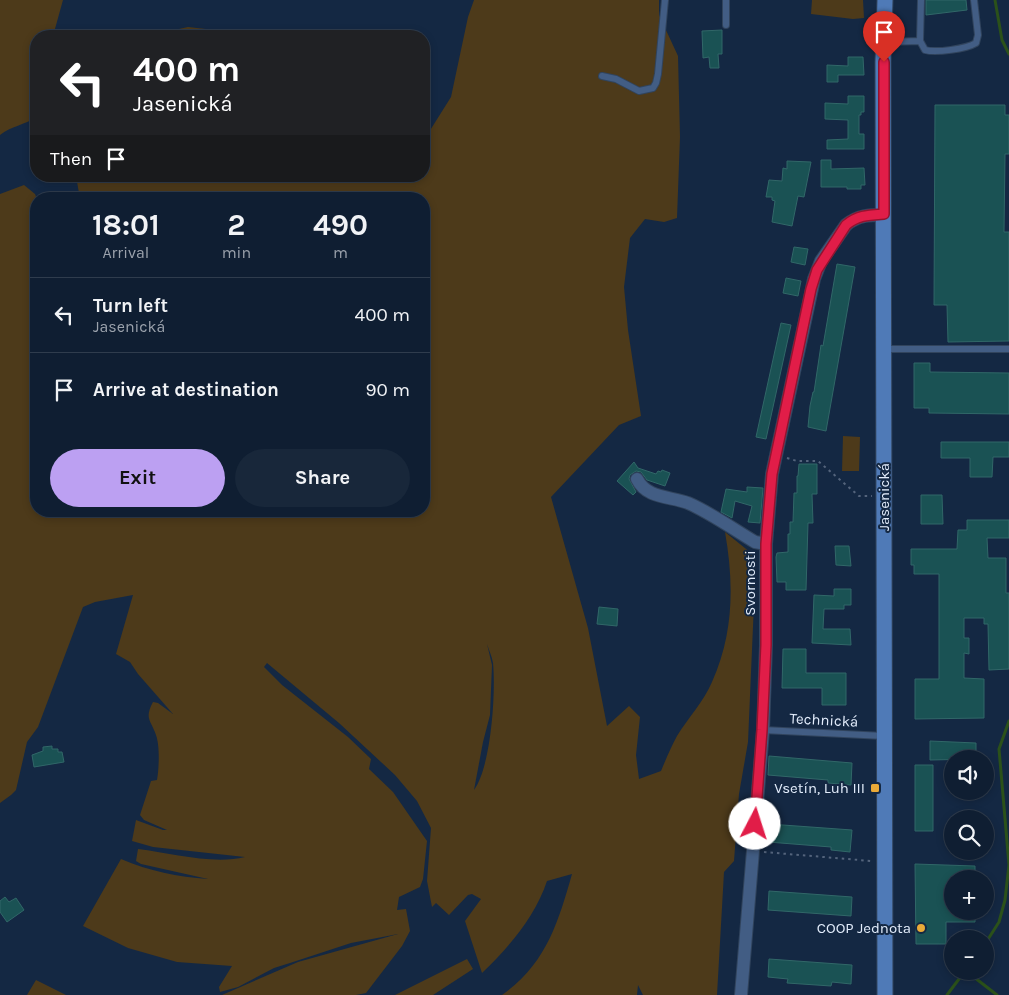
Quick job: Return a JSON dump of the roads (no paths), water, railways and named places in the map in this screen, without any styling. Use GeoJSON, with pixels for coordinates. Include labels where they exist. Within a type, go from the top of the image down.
{"type":"FeatureCollection","features":[{"type":"Feature","properties":{"kind":"street","name":"Jasenická"},"geometry":{"type":"LineString","coordinates":[[885,0],[885,995]]}},
{"type":"Feature","properties":{"kind":"street","name":"Svornosti"},"geometry":{"type":"LineString","coordinates":[[741,995],[762,730],[766,645],[766,544],[775,456],[811,289],[817,270],[846,225],[866,215],[884,214]]}},
{"type":"Feature","properties":{"kind":"street"},"geometry":{"type":"LineString","coordinates":[[637,479],[642,487],[649,492],[687,503],[755,542],[766,544]]}},
{"type":"Feature","properties":{"kind":"lane"},"geometry":{"type":"LineString","coordinates":[[602,76],[616,79],[639,91],[653,88],[658,74],[665,0]]}},
{"type":"Feature","properties":{"kind":"lane"},"geometry":{"type":"LineString","coordinates":[[726,0],[726,25]]}},
{"type":"Feature","properties":{"kind":"lane"},"geometry":{"type":"LineString","coordinates":[[921,0],[920,41],[922,48],[928,51],[968,47],[976,43],[978,35],[974,0]]}},
{"type":"Feature","properties":{"kind":"lane"},"geometry":{"type":"LineString","coordinates":[[884,42],[920,41]]}},
{"type":"Feature","properties":{"kind":"lane"},"geometry":{"type":"LineString","coordinates":[[884,349],[1009,349]]}},
{"type":"Feature","properties":{"kind":"lane","name":"Technická"},"geometry":{"type":"LineString","coordinates":[[762,730],[884,736]]}},
{"type":"Feature","properties":{"kind":"waterway"},"geometry":{"type":"LineString","coordinates":[[995,0],[1002,40],[1009,54]]}},
{"type":"Feature","properties":{"kind":"waterway"},"geometry":{"type":"LineString","coordinates":[[994,930],[999,922],[1005,900],[1009,865],[999,749],[1009,721]]}},
{"type":"Feature","properties":{"kind":"waterway"},"geometry":{"type":"LineString","coordinates":[[947,995],[958,980]]}},
{"type":"Feature","properties":{"kind":"waterway"},"geometry":{"type":"LineString","coordinates":[[978,980],[997,995]]}},
{"type":"Feature","properties":{"kind":"place","name":"Vsetín, Luh III"},"geometry":{"type":"Point","coordinates":[875,788]}},
{"type":"Feature","properties":{"kind":"place","name":"COOP Jednota"},"geometry":{"type":"Point","coordinates":[921,928]}}]}
